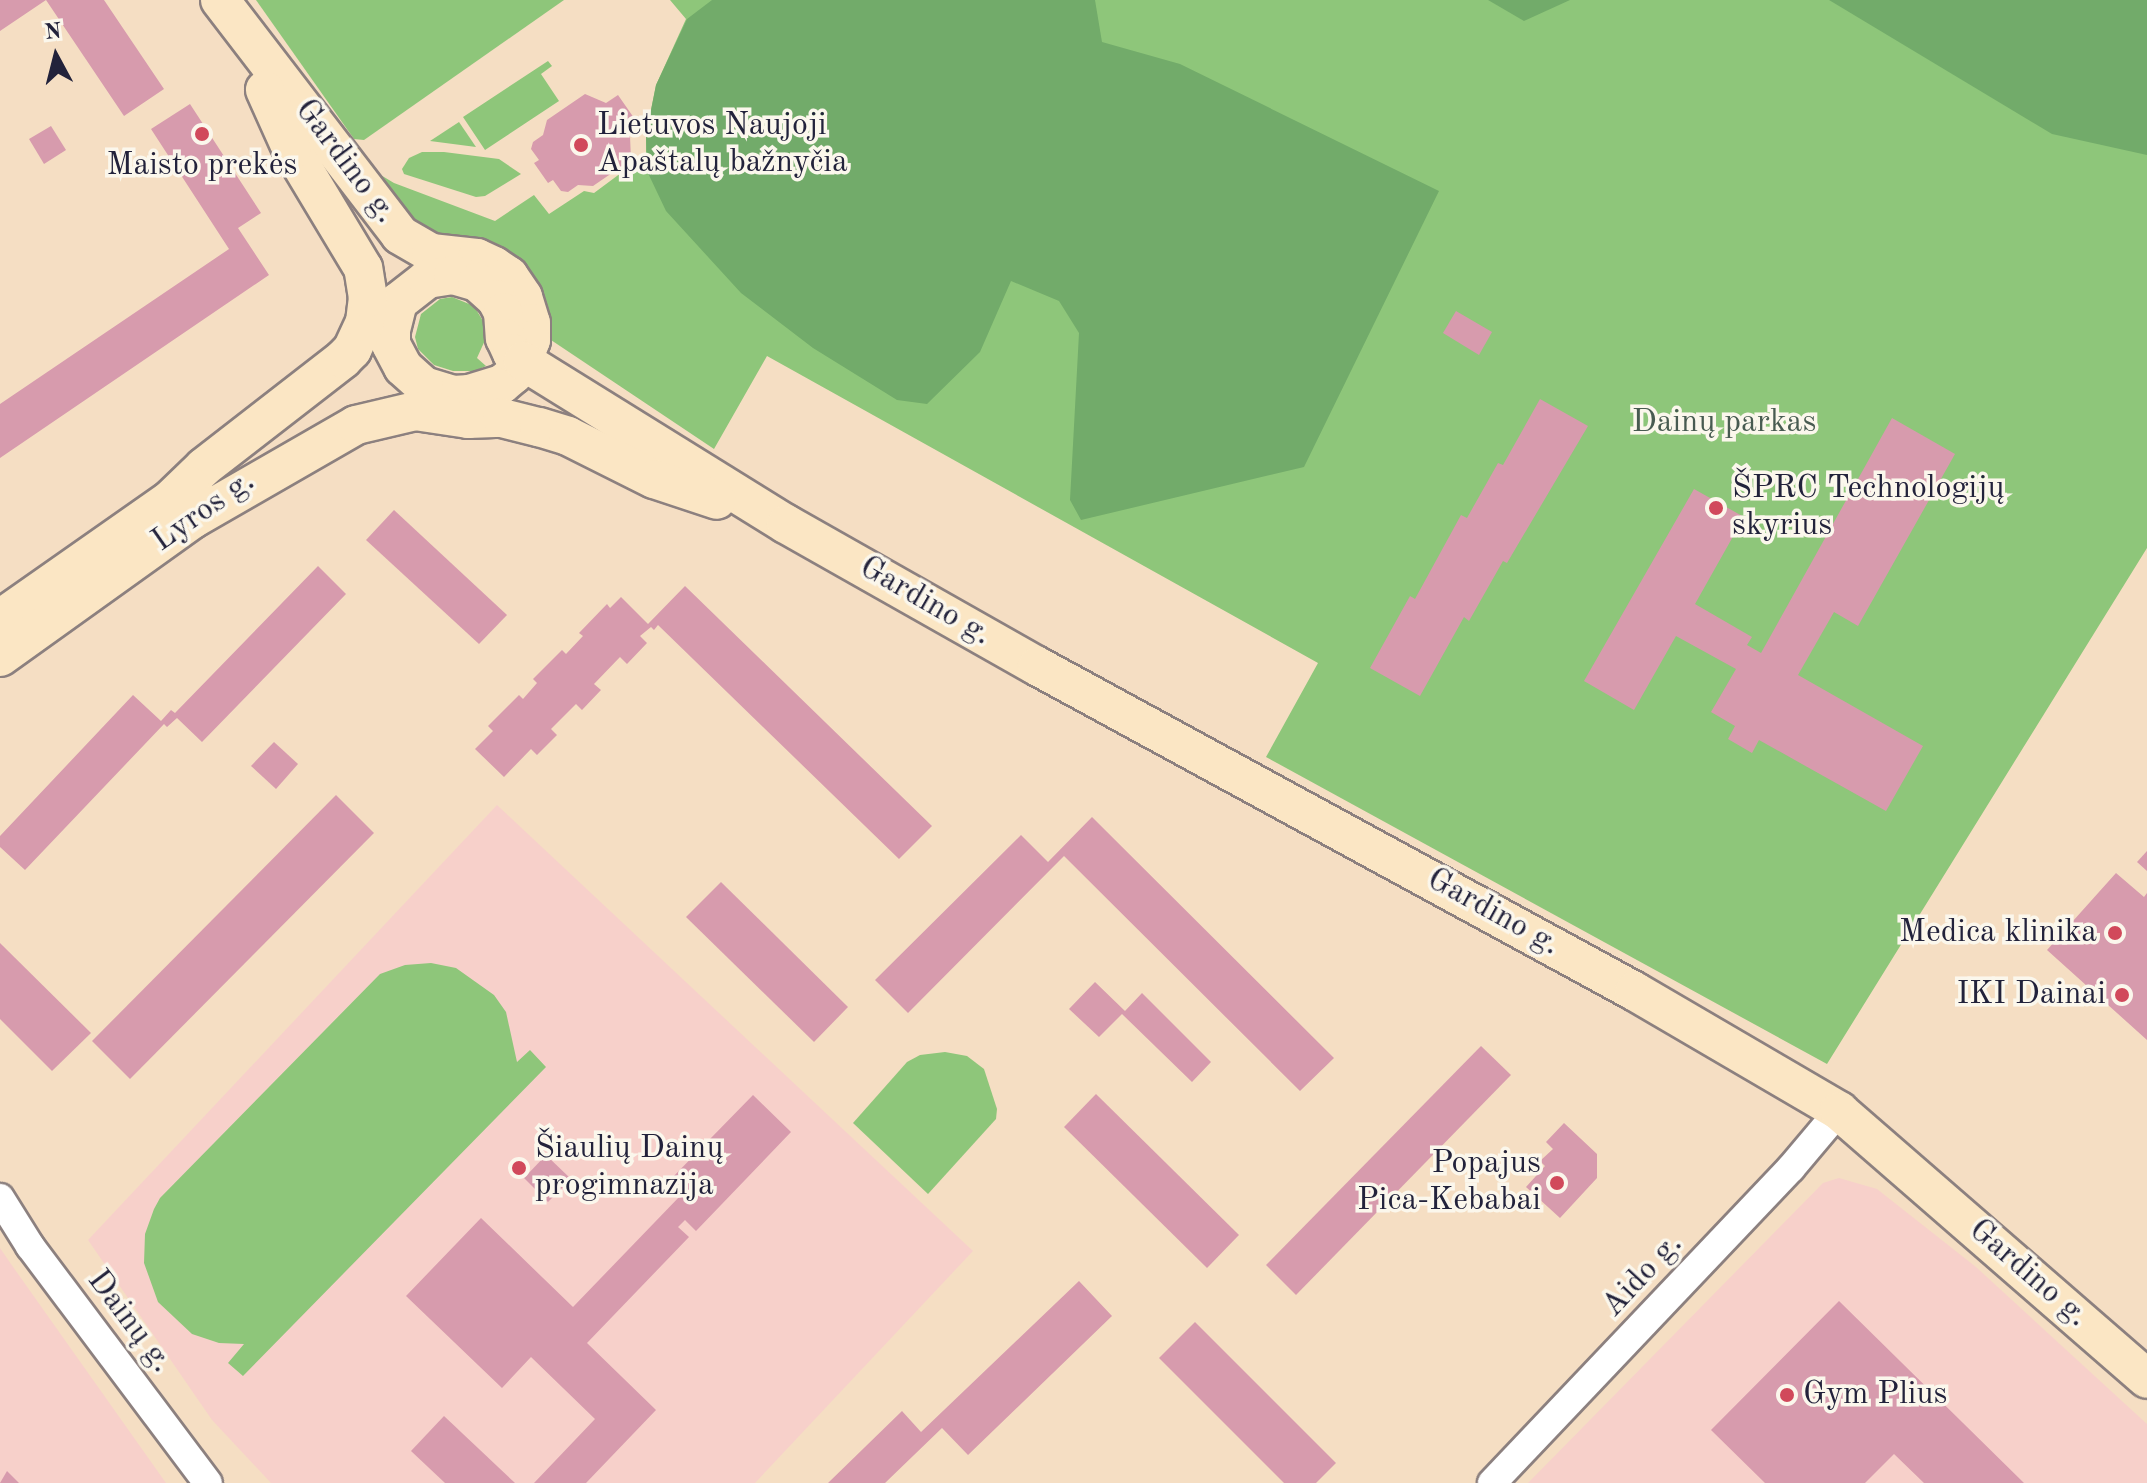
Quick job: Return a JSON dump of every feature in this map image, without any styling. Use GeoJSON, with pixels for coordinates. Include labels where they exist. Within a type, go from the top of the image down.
{"type":"FeatureCollection","features":[{"type":"Feature","properties":{"kind":"main road","name":"Gardino g."},"geometry":{"type":"LineString","coordinates":[[208,0],[393,281],[398,302]]}},
{"type":"Feature","properties":{"kind":"main road","name":"Gardino g."},"geometry":{"type":"LineString","coordinates":[[220,0],[400,235],[431,253],[477,258],[501,271],[523,297],[527,346]]}},
{"type":"Feature","properties":{"kind":"main road"},"geometry":{"type":"LineString","coordinates":[[180,510],[204,467],[343,359],[352,350],[365,322],[368,298],[358,257],[292,150],[265,90]]}},
{"type":"Feature","properties":{"kind":"main road"},"geometry":{"type":"LineString","coordinates":[[412,377],[396,357],[391,344],[393,316],[398,302],[427,279],[453,275],[477,282],[496,299],[503,312],[507,345],[527,346],[552,356],[743,483],[786,524]]}},
{"type":"Feature","properties":{"kind":"main road","name":"Lyros g."},"geometry":{"type":"LineString","coordinates":[[0,657],[180,510],[379,358],[391,344]]}},
{"type":"Feature","properties":{"kind":"main road"},"geometry":{"type":"LineString","coordinates":[[484,391],[502,384],[527,346]]}},
{"type":"Feature","properties":{"kind":"main road","name":"Gardino g."},"geometry":{"type":"LineString","coordinates":[[412,377],[437,392],[453,395],[484,391],[541,400],[717,500],[786,524],[1037,666],[1634,991],[1839,1111],[2147,1379]]}},
{"type":"Feature","properties":{"kind":"main road","name":"Lyros g."},"geometry":{"type":"LineString","coordinates":[[0,619],[388,387],[412,377]]}},
{"type":"Feature","properties":{"kind":"main road"},"geometry":{"type":"LineString","coordinates":[[180,510],[356,425],[415,411],[468,419],[502,418],[539,427],[568,436],[654,479],[717,500]]}},
{"type":"Feature","properties":{"kind":"street","name":"Aido g."},"geometry":{"type":"LineString","coordinates":[[1492,1483],[1791,1168],[1839,1111]]}},
{"type":"Feature","properties":{"kind":"street","name":"Dainų g."},"geometry":{"type":"LineString","coordinates":[[0,1198],[30,1246],[208,1483]]}},
{"type":"Feature","properties":{"kind":"shaded area","name":"Šiaulių Dainų progimnazija"},"geometry":{"type":"Polygon","coordinates":[[[497,805],[973,1251],[755,1483],[271,1483],[212,1420],[88,1240],[497,805]]]}},
{"type":"Feature","properties":{"kind":"shaded area"},"geometry":{"type":"Polygon","coordinates":[[[1839,1178],[1877,1189],[1976,1267],[2147,1424],[2147,1483],[1528,1483],[1823,1183],[1839,1178]]]}},
{"type":"Feature","properties":{"kind":"shaded area"},"geometry":{"type":"Polygon","coordinates":[[[0,1248],[11,1264],[166,1483],[0,1483],[0,1248]]]}},
{"type":"Feature","properties":{"kind":"green space"},"geometry":{"type":"Polygon","coordinates":[[[256,0],[564,0],[364,140],[354,139],[256,0]]]}},
{"type":"Feature","properties":{"kind":"green space","name":"Dainų parkas"},"geometry":{"type":"Polygon","coordinates":[[[670,0],[2147,0],[2147,548],[1827,1064],[1266,757],[1318,663],[767,356],[714,449],[548,338],[416,233],[377,178],[379,174],[394,183],[495,221],[534,195],[549,214],[584,191],[594,193],[625,170],[646,171],[646,135],[656,85],[686,19],[670,0]]]}},
{"type":"Feature","properties":{"kind":"green space"},"geometry":{"type":"Polygon","coordinates":[[[712,0],[1095,0],[1102,42],[1180,64],[1439,191],[1304,467],[1081,520],[1070,500],[1079,333],[1059,301],[1011,281],[980,352],[927,404],[897,400],[813,348],[741,293],[666,211],[647,171],[646,135],[656,85],[687,19],[712,0]]]}},
{"type":"Feature","properties":{"kind":"green space"},"geometry":{"type":"Polygon","coordinates":[[[1488,0],[1570,0],[1524,21],[1488,0]]]}},
{"type":"Feature","properties":{"kind":"green space"},"geometry":{"type":"Polygon","coordinates":[[[1829,0],[2147,0],[2147,155],[2052,134],[1829,0]]]}},
{"type":"Feature","properties":{"kind":"green space"},"geometry":{"type":"Polygon","coordinates":[[[548,61],[552,66],[541,74],[559,101],[485,150],[463,117],[548,61]]]}},
{"type":"Feature","properties":{"kind":"green space"},"geometry":{"type":"Polygon","coordinates":[[[459,122],[476,147],[430,141],[459,122]]]}},
{"type":"Feature","properties":{"kind":"green space"},"geometry":{"type":"Polygon","coordinates":[[[422,152],[499,159],[521,174],[485,196],[476,197],[404,174],[402,169],[409,158],[422,152]]]}},
{"type":"Feature","properties":{"kind":"green space"},"geometry":{"type":"Polygon","coordinates":[[[452,297],[474,306],[486,326],[486,338],[477,358],[486,366],[475,371],[453,371],[434,365],[418,349],[415,337],[421,314],[440,299],[452,297]]]}},
{"type":"Feature","properties":{"kind":"green space"},"geometry":{"type":"Polygon","coordinates":[[[431,963],[456,968],[494,995],[506,1012],[517,1062],[530,1050],[546,1067],[243,1376],[228,1363],[244,1344],[219,1343],[192,1334],[158,1302],[144,1263],[145,1234],[154,1209],[160,1198],[380,974],[405,965],[431,963]]]}},
{"type":"Feature","properties":{"kind":"green space"},"geometry":{"type":"Polygon","coordinates":[[[945,1052],[967,1056],[984,1069],[997,1109],[996,1119],[928,1194],[853,1123],[907,1062],[920,1055],[945,1052]]]}},
{"type":"Feature","properties":{"kind":"building"},"geometry":{"type":"Polygon","coordinates":[[[0,0],[46,0],[0,31],[0,0]]]}},
{"type":"Feature","properties":{"kind":"building"},"geometry":{"type":"Polygon","coordinates":[[[46,0],[104,0],[164,89],[124,116],[46,0]]]}},
{"type":"Feature","properties":{"kind":"building","name":"Lietuvos Naujoji Apaštalų bažnyčia"},"geometry":{"type":"Polygon","coordinates":[[[585,94],[606,103],[618,95],[641,128],[630,136],[631,160],[593,186],[578,185],[568,192],[561,191],[553,180],[548,183],[534,163],[539,160],[531,149],[533,142],[543,135],[547,120],[585,94]]]}},
{"type":"Feature","properties":{"kind":"building"},"geometry":{"type":"Polygon","coordinates":[[[190,104],[261,213],[238,228],[269,275],[0,458],[0,404],[229,249],[151,129],[190,104]]]}},
{"type":"Feature","properties":{"kind":"building"},"geometry":{"type":"Polygon","coordinates":[[[51,126],[66,150],[44,164],[29,139],[51,126]]]}},
{"type":"Feature","properties":{"kind":"building"},"geometry":{"type":"Polygon","coordinates":[[[1456,311],[1492,332],[1479,355],[1443,333],[1456,311]]]}},
{"type":"Feature","properties":{"kind":"building"},"geometry":{"type":"Polygon","coordinates":[[[1540,399],[1588,426],[1507,563],[1503,561],[1469,621],[1464,617],[1420,696],[1370,668],[1410,596],[1415,599],[1461,515],[1467,518],[1498,463],[1503,465],[1540,399]]]}},
{"type":"Feature","properties":{"kind":"building"},"geometry":{"type":"Polygon","coordinates":[[[1892,418],[1955,454],[1858,626],[1834,612],[1798,675],[1923,746],[1886,811],[1759,740],[1752,753],[1728,739],[1735,726],[1711,712],[1736,669],[1676,636],[1634,710],[1584,681],[1694,489],[1744,517],[1695,604],[1752,637],[1747,645],[1761,653],[1892,418]]]}},
{"type":"Feature","properties":{"kind":"building"},"geometry":{"type":"Polygon","coordinates":[[[394,510],[507,615],[479,644],[366,540],[394,510]]]}},
{"type":"Feature","properties":{"kind":"building"},"geometry":{"type":"Polygon","coordinates":[[[318,566],[346,594],[202,742],[177,718],[167,727],[164,724],[25,870],[0,847],[0,836],[133,695],[161,721],[171,710],[175,713],[318,566]]]}},
{"type":"Feature","properties":{"kind":"building"},"geometry":{"type":"Polygon","coordinates":[[[685,586],[932,826],[899,859],[658,625],[640,636],[647,643],[627,664],[620,657],[594,684],[601,690],[582,710],[576,704],[551,729],[557,735],[537,755],[531,749],[504,777],[475,749],[493,731],[488,726],[519,695],[523,699],[537,683],[533,679],[562,650],[566,654],[583,636],[579,633],[607,604],[610,608],[621,597],[648,624],[685,586]]]}},
{"type":"Feature","properties":{"kind":"building"},"geometry":{"type":"Polygon","coordinates":[[[274,742],[298,764],[276,789],[251,766],[274,742]]]}},
{"type":"Feature","properties":{"kind":"building"},"geometry":{"type":"Polygon","coordinates":[[[336,795],[374,833],[130,1079],[92,1041],[336,795]]]}},
{"type":"Feature","properties":{"kind":"building"},"geometry":{"type":"Polygon","coordinates":[[[1092,817],[1334,1058],[1300,1091],[1064,856],[908,1013],[875,980],[1021,835],[1048,862],[1092,817]]]}},
{"type":"Feature","properties":{"kind":"building"},"geometry":{"type":"Polygon","coordinates":[[[2147,851],[2147,871],[2137,862],[2147,851]]]}},
{"type":"Feature","properties":{"kind":"building","name":"IKI Dainai"},"geometry":{"type":"Polygon","coordinates":[[[2116,873],[2144,897],[2147,893],[2147,1040],[2047,950],[2116,873]]]}},
{"type":"Feature","properties":{"kind":"building"},"geometry":{"type":"Polygon","coordinates":[[[721,882],[848,1007],[814,1042],[686,917],[721,882]]]}},
{"type":"Feature","properties":{"kind":"building"},"geometry":{"type":"Polygon","coordinates":[[[0,943],[91,1033],[52,1071],[0,1019],[0,943]]]}},
{"type":"Feature","properties":{"kind":"building"},"geometry":{"type":"Polygon","coordinates":[[[1095,982],[1125,1011],[1142,993],[1211,1062],[1192,1082],[1122,1014],[1099,1037],[1069,1009],[1095,982]]]}},
{"type":"Feature","properties":{"kind":"building"},"geometry":{"type":"Polygon","coordinates":[[[1481,1046],[1511,1075],[1296,1295],[1266,1265],[1481,1046]]]}},
{"type":"Feature","properties":{"kind":"building"},"geometry":{"type":"Polygon","coordinates":[[[1096,1094],[1239,1235],[1207,1268],[1064,1127],[1096,1094]]]}},
{"type":"Feature","properties":{"kind":"building"},"geometry":{"type":"Polygon","coordinates":[[[753,1095],[791,1132],[696,1231],[685,1220],[678,1227],[689,1237],[587,1343],[656,1410],[586,1483],[534,1483],[595,1419],[531,1357],[502,1388],[406,1296],[481,1218],[573,1307],[681,1195],[668,1182],[753,1095]]]}},
{"type":"Feature","properties":{"kind":"building"},"geometry":{"type":"Polygon","coordinates":[[[1564,1123],[1597,1154],[1597,1178],[1560,1218],[1526,1187],[1545,1166],[1540,1161],[1553,1149],[1546,1142],[1564,1123]]]}},
{"type":"Feature","properties":{"kind":"building"},"geometry":{"type":"Polygon","coordinates":[[[546,1155],[571,1179],[548,1202],[524,1178],[546,1155]]]}},
{"type":"Feature","properties":{"kind":"building"},"geometry":{"type":"Polygon","coordinates":[[[1079,1281],[1112,1316],[968,1455],[942,1428],[885,1483],[828,1483],[902,1411],[921,1432],[1079,1281]]]}},
{"type":"Feature","properties":{"kind":"building"},"geometry":{"type":"Polygon","coordinates":[[[1839,1301],[2024,1483],[1924,1483],[1894,1454],[1865,1483],[1765,1483],[1711,1430],[1839,1301]]]}},
{"type":"Feature","properties":{"kind":"building"},"geometry":{"type":"Polygon","coordinates":[[[1195,1322],[1336,1463],[1316,1483],[1284,1483],[1159,1358],[1195,1322]]]}},
{"type":"Feature","properties":{"kind":"building"},"geometry":{"type":"Polygon","coordinates":[[[444,1416],[515,1483],[445,1483],[411,1451],[444,1416]]]}},
{"type":"Feature","properties":{"kind":"building"},"geometry":{"type":"Polygon","coordinates":[[[7,1471],[19,1483],[0,1483],[7,1471]]]}},
{"type":"Feature","properties":{"kind":"place","name":"Maisto prekės"},"geometry":{"type":"Point","coordinates":[202,134]}},
{"type":"Feature","properties":{"kind":"place","name":"Lietuvos Naujoji Apaštalų bažnyčia"},"geometry":{"type":"Point","coordinates":[581,145]}},
{"type":"Feature","properties":{"kind":"place","name":"ŠPRC Technologijų skyrius"},"geometry":{"type":"Point","coordinates":[1716,508]}},
{"type":"Feature","properties":{"kind":"place","name":"Medica klinika"},"geometry":{"type":"Point","coordinates":[2115,933]}},
{"type":"Feature","properties":{"kind":"place","name":"IKI Dainai"},"geometry":{"type":"Point","coordinates":[2122,995]}},
{"type":"Feature","properties":{"kind":"place","name":"Šiaulių Dainų progimnazija"},"geometry":{"type":"Point","coordinates":[519,1168]}},
{"type":"Feature","properties":{"kind":"place","name":"Popajus Pica-Kebabai"},"geometry":{"type":"Point","coordinates":[1557,1183]}},
{"type":"Feature","properties":{"kind":"place","name":"Gym Plius"},"geometry":{"type":"Point","coordinates":[1787,1395]}}]}
